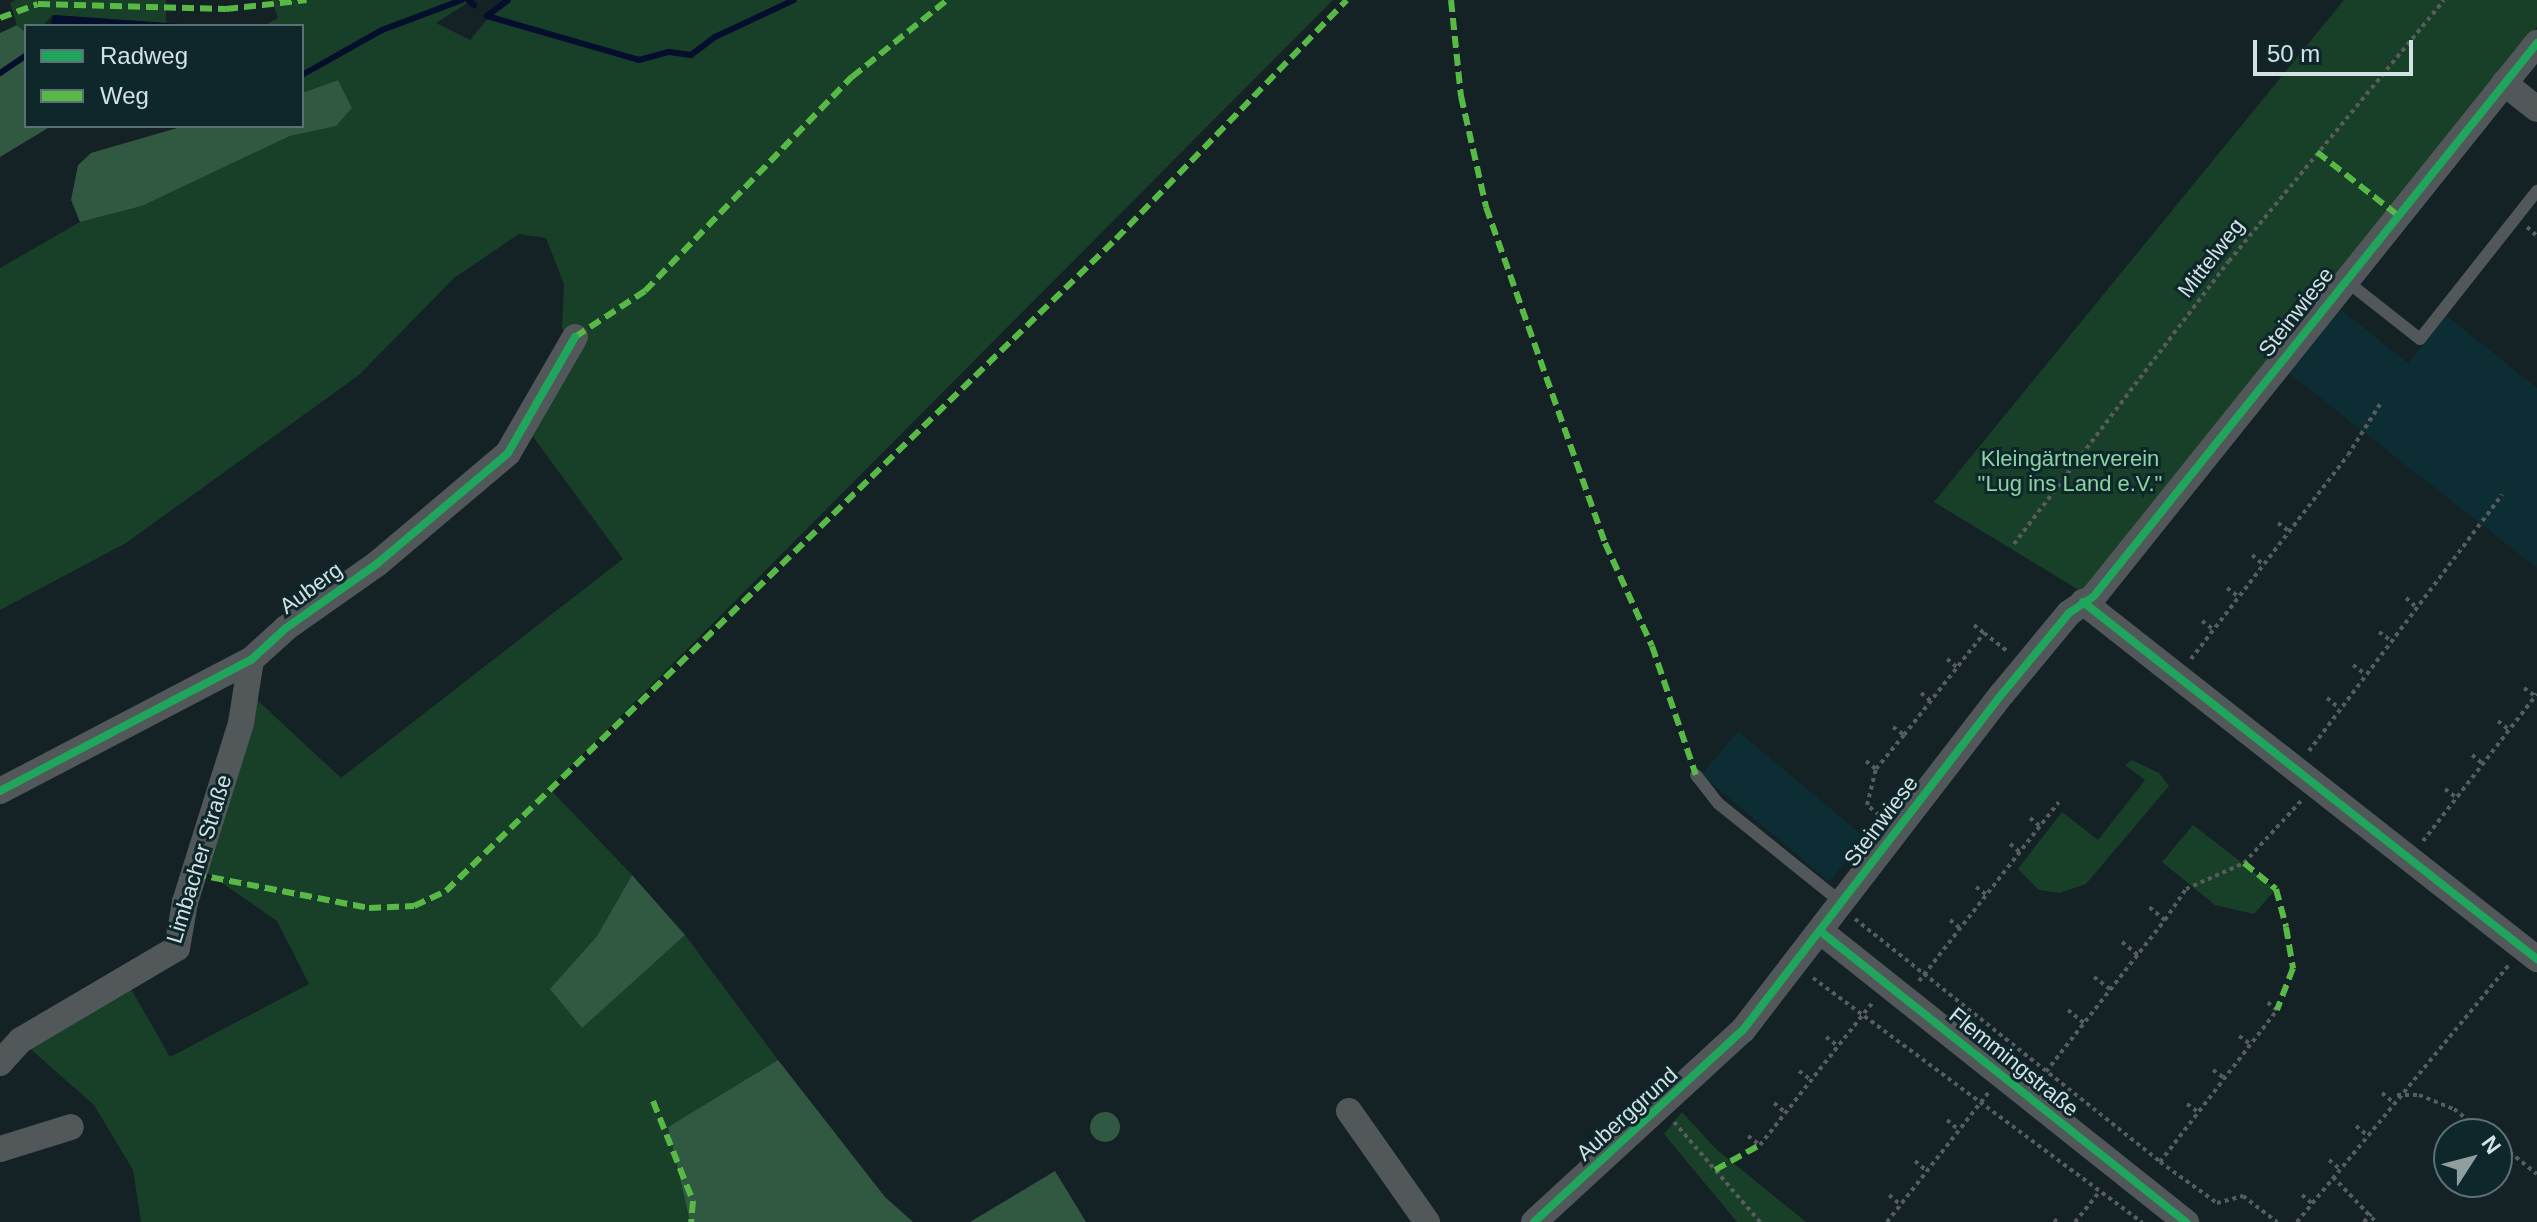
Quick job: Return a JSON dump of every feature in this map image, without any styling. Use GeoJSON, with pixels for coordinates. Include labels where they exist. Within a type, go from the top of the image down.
{"type":"FeatureCollection","features":[{"type":"Feature","properties":{"kind":"street","name":"Steinwiese"},"geometry":{"type":"LineString","coordinates":[[1743,1030],[1820,931],[1845,908],[1896,829],[2026,666],[2083,602],[2094,596],[2537,43]]}},
{"type":"Feature","properties":{"kind":"street"},"geometry":{"type":"LineString","coordinates":[[2504,83],[2537,109]]}},
{"type":"Feature","properties":{"kind":"street","name":"Auberg"},"geometry":{"type":"LineString","coordinates":[[0,791],[251,660],[508,453],[575,337]]}},
{"type":"Feature","properties":{"kind":"street"},"geometry":{"type":"LineString","coordinates":[[2083,602],[2530,954]]}},
{"type":"Feature","properties":{"kind":"street","name":"Limbacher Straße"},"geometry":{"type":"LineString","coordinates":[[0,1063],[21,1040],[177,948],[185,902],[241,723],[251,660]]}},
{"type":"Feature","properties":{"kind":"street","name":"Flemmingstraße"},"geometry":{"type":"LineString","coordinates":[[1820,931],[2186,1222]]}},
{"type":"Feature","properties":{"kind":"street","name":"Auberggrund"},"geometry":{"type":"LineString","coordinates":[[1534,1222],[1662,1108],[1743,1030]]}},
{"type":"Feature","properties":{"kind":"street"},"geometry":{"type":"LineString","coordinates":[[1349,1111],[1427,1222]]}},
{"type":"Feature","properties":{"kind":"street"},"geometry":{"type":"LineString","coordinates":[[0,1149],[71,1127]]}},
{"type":"Feature","properties":{"kind":"lane"},"geometry":{"type":"LineString","coordinates":[[2345,280],[2420,339],[2537,191]]}},
{"type":"Feature","properties":{"kind":"lane"},"geometry":{"type":"LineString","coordinates":[[1696,775],[1719,804],[1845,908]]}},
{"type":"Feature","properties":{"kind":"path"},"geometry":{"type":"LineString","coordinates":[[2178,676],[2290,532],[2382,401]]}},
{"type":"Feature","properties":{"kind":"path"},"geometry":{"type":"LineString","coordinates":[[2296,769],[2502,495]]}},
{"type":"Feature","properties":{"kind":"path"},"geometry":{"type":"LineString","coordinates":[[2278,523],[2290,532]]}},
{"type":"Feature","properties":{"kind":"path"},"geometry":{"type":"LineString","coordinates":[[2252,555],[2264,565]]}},
{"type":"Feature","properties":{"kind":"path"},"geometry":{"type":"LineString","coordinates":[[2227,588],[2239,597]]}},
{"type":"Feature","properties":{"kind":"path"},"geometry":{"type":"LineString","coordinates":[[2406,598],[2416,607]]}},
{"type":"Feature","properties":{"kind":"path"},"geometry":{"type":"LineString","coordinates":[[2202,621],[2214,630]]}},
{"type":"Feature","properties":{"kind":"path"},"geometry":{"type":"LineString","coordinates":[[1974,625],[2026,666]]}},
{"type":"Feature","properties":{"kind":"path"},"geometry":{"type":"LineString","coordinates":[[2379,632],[2390,640]]}},
{"type":"Feature","properties":{"kind":"path"},"geometry":{"type":"LineString","coordinates":[[1896,829],[1867,805],[1876,769],[1984,633]]}},
{"type":"Feature","properties":{"kind":"path"},"geometry":{"type":"LineString","coordinates":[[1947,659],[1957,667]]}},
{"type":"Feature","properties":{"kind":"path"},"geometry":{"type":"LineString","coordinates":[[2353,665],[2365,674]]}},
{"type":"Feature","properties":{"kind":"path"},"geometry":{"type":"LineString","coordinates":[[2409,858],[2536,695],[2524,688]]}},
{"type":"Feature","properties":{"kind":"path"},"geometry":{"type":"LineString","coordinates":[[1921,693],[1931,701]]}},
{"type":"Feature","properties":{"kind":"path"},"geometry":{"type":"LineString","coordinates":[[2327,698],[2339,708]]}},
{"type":"Feature","properties":{"kind":"path"},"geometry":{"type":"LineString","coordinates":[[2498,721],[2509,730]]}},
{"type":"Feature","properties":{"kind":"path"},"geometry":{"type":"LineString","coordinates":[[1893,727],[1904,735]]}},
{"type":"Feature","properties":{"kind":"path"},"geometry":{"type":"LineString","coordinates":[[2472,755],[2483,764]]}},
{"type":"Feature","properties":{"kind":"path"},"geometry":{"type":"LineString","coordinates":[[1866,761],[1876,769]]}},
{"type":"Feature","properties":{"kind":"path"},"geometry":{"type":"LineString","coordinates":[[2445,789],[2457,798]]}},
{"type":"Feature","properties":{"kind":"path"},"geometry":{"type":"LineString","coordinates":[[1748,1136],[1760,1145],[1863,1015],[1925,973],[2059,802]]}},
{"type":"Feature","properties":{"kind":"path"},"geometry":{"type":"LineString","coordinates":[[2027,1096],[2186,889],[2244,863],[2291,812]]}},
{"type":"Feature","properties":{"kind":"path"},"geometry":{"type":"LineString","coordinates":[[2030,818],[2040,826]]}},
{"type":"Feature","properties":{"kind":"path"},"geometry":{"type":"LineString","coordinates":[[2010,844],[2020,852]]}},
{"type":"Feature","properties":{"kind":"path"},"geometry":{"type":"LineString","coordinates":[[1976,887],[1987,895]]}},
{"type":"Feature","properties":{"kind":"path"},"geometry":{"type":"LineString","coordinates":[[2149,907],[2165,920]]}},
{"type":"Feature","properties":{"kind":"path"},"geometry":{"type":"LineString","coordinates":[[1845,908],[2160,1162],[2217,1203],[2243,1196],[2277,1222]]}},
{"type":"Feature","properties":{"kind":"path"},"geometry":{"type":"LineString","coordinates":[[1950,920],[1960,928]]}},
{"type":"Feature","properties":{"kind":"path"},"geometry":{"type":"LineString","coordinates":[[2122,942],[2138,955]]}},
{"type":"Feature","properties":{"kind":"path"},"geometry":{"type":"LineString","coordinates":[[2297,1222],[2397,1095],[2530,954]]}},
{"type":"Feature","properties":{"kind":"path"},"geometry":{"type":"LineString","coordinates":[[1795,965],[2142,1222]]}},
{"type":"Feature","properties":{"kind":"path"},"geometry":{"type":"LineString","coordinates":[[2094,977],[2111,990]]}},
{"type":"Feature","properties":{"kind":"path"},"geometry":{"type":"LineString","coordinates":[[2160,1162],[2277,1010],[2266,1001]]}},
{"type":"Feature","properties":{"kind":"path"},"geometry":{"type":"LineString","coordinates":[[2068,1010],[2084,1023]]}},
{"type":"Feature","properties":{"kind":"path"},"geometry":{"type":"LineString","coordinates":[[2239,1036],[2250,1044]]}},
{"type":"Feature","properties":{"kind":"path"},"geometry":{"type":"LineString","coordinates":[[1826,1037],[1838,1046]]}},
{"type":"Feature","properties":{"kind":"path"},"geometry":{"type":"LineString","coordinates":[[2213,1070],[2224,1078]]}},
{"type":"Feature","properties":{"kind":"path"},"geometry":{"type":"LineString","coordinates":[[1799,1071],[1811,1080]]}},
{"type":"Feature","properties":{"kind":"path"},"geometry":{"type":"LineString","coordinates":[[1887,1222],[2002,1075]]}},
{"type":"Feature","properties":{"kind":"path"},"geometry":{"type":"LineString","coordinates":[[2382,1093],[2392,1101]]}},
{"type":"Feature","properties":{"kind":"path"},"geometry":{"type":"LineString","coordinates":[[2397,1095],[2419,1095],[2443,1104],[2461,1118]]}},
{"type":"Feature","properties":{"kind":"path"},"geometry":{"type":"LineString","coordinates":[[1774,1103],[1786,1113]]}},
{"type":"Feature","properties":{"kind":"path"},"geometry":{"type":"LineString","coordinates":[[2187,1104],[2198,1112]]}},
{"type":"Feature","properties":{"kind":"path"},"geometry":{"type":"LineString","coordinates":[[1662,1108],[1760,1222]]}},
{"type":"Feature","properties":{"kind":"path"},"geometry":{"type":"LineString","coordinates":[[1947,1120],[1959,1130]]}},
{"type":"Feature","properties":{"kind":"path"},"geometry":{"type":"LineString","coordinates":[[2356,1126],[2366,1134]]}},
{"type":"Feature","properties":{"kind":"path"},"geometry":{"type":"LineString","coordinates":[[2513,1155],[2537,1174]]}},
{"type":"Feature","properties":{"kind":"path"},"geometry":{"type":"LineString","coordinates":[[2329,1160],[2339,1168]]}},
{"type":"Feature","properties":{"kind":"path"},"geometry":{"type":"LineString","coordinates":[[1915,1161],[1927,1171]]}},
{"type":"Feature","properties":{"kind":"path"},"geometry":{"type":"LineString","coordinates":[[2075,1222],[2118,1168]]}},
{"type":"Feature","properties":{"kind":"path"},"geometry":{"type":"LineString","coordinates":[[2333,1177],[2376,1222]]}},
{"type":"Feature","properties":{"kind":"path"},"geometry":{"type":"LineString","coordinates":[[1889,1195],[1901,1205]]}},
{"type":"Feature","properties":{"kind":"path"},"geometry":{"type":"LineString","coordinates":[[2302,1195],[2312,1203]]}},
{"type":"Feature","properties":{"kind":"path"},"geometry":{"type":"LineString","coordinates":[[2364,1222],[2371,1214]]}},
{"type":"Feature","properties":{"kind":"shaded area"},"geometry":{"type":"Polygon","coordinates":[[[2334,304],[2408,363],[2446,315],[2537,388],[2537,568],[2286,371],[2334,304]]]}},
{"type":"Feature","properties":{"kind":"shaded area"},"geometry":{"type":"Polygon","coordinates":[[[1738,731],[1866,838],[1829,882],[1701,775],[1738,731]]]}},
{"type":"Feature","properties":{"kind":"green space"},"geometry":{"type":"Polygon","coordinates":[[[15,0],[166,0],[166,23],[53,15],[44,24],[24,24],[24,31],[17,25],[10,3],[15,0]]]}},
{"type":"Feature","properties":{"kind":"green space"},"geometry":{"type":"Polygon","coordinates":[[[272,0],[472,0],[436,23],[470,40],[503,0],[1333,0],[549,788],[632,875],[597,936],[551,989],[581,1027],[685,935],[778,1060],[668,1127],[690,1222],[141,1222],[133,1170],[94,1105],[27,1046],[130,987],[170,1057],[309,984],[277,921],[202,869],[253,696],[341,778],[623,559],[531,434],[577,349],[562,328],[564,284],[546,238],[519,234],[454,278],[359,375],[126,543],[0,610],[0,268],[80,222],[142,206],[290,136],[336,125],[352,108],[338,80],[304,92],[304,24],[267,24],[278,18],[272,0]]]}},
{"type":"Feature","properties":{"kind":"green space","name":"Kleingärtnerverein \"Lug ins Land e.V.\""},"geometry":{"type":"Polygon","coordinates":[[[2344,0],[2537,0],[2537,27],[2082,592],[1934,502],[2344,0]]]}},
{"type":"Feature","properties":{"kind":"green space"},"geometry":{"type":"Polygon","coordinates":[[[17,25],[24,31],[24,128],[48,128],[0,157],[0,33],[17,25]]]}},
{"type":"Feature","properties":{"kind":"green space"},"geometry":{"type":"Polygon","coordinates":[[[338,80],[352,108],[336,126],[290,136],[142,206],[80,222],[71,200],[78,165],[91,153],[177,128],[304,128],[304,92],[338,80]]]}},
{"type":"Feature","properties":{"kind":"green space"},"geometry":{"type":"Polygon","coordinates":[[[2132,760],[2159,773],[2169,786],[2086,884],[2060,893],[2039,890],[2018,869],[2062,812],[2098,840],[2145,780],[2125,765],[2132,760]]]}},
{"type":"Feature","properties":{"kind":"green space"},"geometry":{"type":"Polygon","coordinates":[[[2193,825],[2276,889],[2254,914],[2215,905],[2162,862],[2193,825]]]}},
{"type":"Feature","properties":{"kind":"green space"},"geometry":{"type":"Polygon","coordinates":[[[632,875],[685,935],[582,1028],[550,989],[597,936],[632,875]]]}},
{"type":"Feature","properties":{"kind":"green space"},"geometry":{"type":"Polygon","coordinates":[[[778,1060],[885,1197],[913,1222],[690,1222],[668,1127],[778,1060]]]}},
{"type":"Feature","properties":{"kind":"green space"},"geometry":{"type":"Polygon","coordinates":[[[1105,1112],[1115,1117],[1120,1127],[1115,1137],[1105,1142],[1095,1137],[1090,1127],[1095,1117],[1105,1112]]]}},
{"type":"Feature","properties":{"kind":"green space"},"geometry":{"type":"Polygon","coordinates":[[[1682,1112],[1716,1149],[1806,1222],[1737,1222],[1664,1134],[1682,1112]]]}},
{"type":"Feature","properties":{"kind":"green space"},"geometry":{"type":"Polygon","coordinates":[[[1055,1171],[1086,1222],[970,1222],[1055,1171]]]}},
{"type":"Feature","properties":{"kind":"water"},"geometry":{"type":"Polygon","coordinates":[[[53,15],[179,24],[51,24],[53,15]]]}},
{"type":"Feature","properties":{"kind":"waterway"},"geometry":{"type":"LineString","coordinates":[[304,74],[382,30],[462,0]]}},
{"type":"Feature","properties":{"kind":"waterway"},"geometry":{"type":"LineString","coordinates":[[468,0],[474,5]]}},
{"type":"Feature","properties":{"kind":"waterway"},"geometry":{"type":"LineString","coordinates":[[487,16],[508,0]]}},
{"type":"Feature","properties":{"kind":"waterway"},"geometry":{"type":"LineString","coordinates":[[487,16],[639,60],[669,52],[691,55],[715,37],[794,0]]}},
{"type":"Feature","properties":{"kind":"waterway"},"geometry":{"type":"LineString","coordinates":[[0,73],[24,57]]}},
{"type":"Feature","properties":{"kind":"marked path"},"geometry":{"type":"LineString","coordinates":[[0,18],[38,4],[226,9],[307,0]]}},
{"type":"Feature","properties":{"kind":"marked path"},"geometry":{"type":"LineString","coordinates":[[575,337],[645,291],[852,77],[947,0]]}},
{"type":"Feature","properties":{"kind":"marked path"},"geometry":{"type":"LineString","coordinates":[[194,874],[369,908],[414,906],[446,891],[1116,239],[1347,0]]}},
{"type":"Feature","properties":{"kind":"marked path"},"geometry":{"type":"LineString","coordinates":[[1451,0],[1461,96],[1486,207],[1605,543],[1652,646],[1696,775]]}},
{"type":"Feature","properties":{"kind":"marked path"},"geometry":{"type":"LineString","coordinates":[[2317,152],[2396,214]]}},
{"type":"Feature","properties":{"kind":"marked path"},"geometry":{"type":"LineString","coordinates":[[2244,863],[2276,889],[2286,927],[2293,968],[2277,1010]]}},
{"type":"Feature","properties":{"kind":"marked path"},"geometry":{"type":"LineString","coordinates":[[653,1101],[693,1201],[691,1222]]}},
{"type":"Feature","properties":{"kind":"marked path"},"geometry":{"type":"LineString","coordinates":[[1715,1170],[1760,1145]]}},
{"type":"Feature","properties":{"kind":"cycle path"},"geometry":{"type":"LineString","coordinates":[[1534,1222],[1743,1030],[2002,694],[2069,613],[2094,596],[2537,43]]}},
{"type":"Feature","properties":{"kind":"cycle path"},"geometry":{"type":"LineString","coordinates":[[0,791],[251,660],[286,628],[378,563],[508,453],[575,337]]}},
{"type":"Feature","properties":{"kind":"cycle path"},"geometry":{"type":"LineString","coordinates":[[2083,602],[2537,959]]}},
{"type":"Feature","properties":{"kind":"cycle path"},"geometry":{"type":"LineString","coordinates":[[1820,931],[2186,1222]]}}]}
